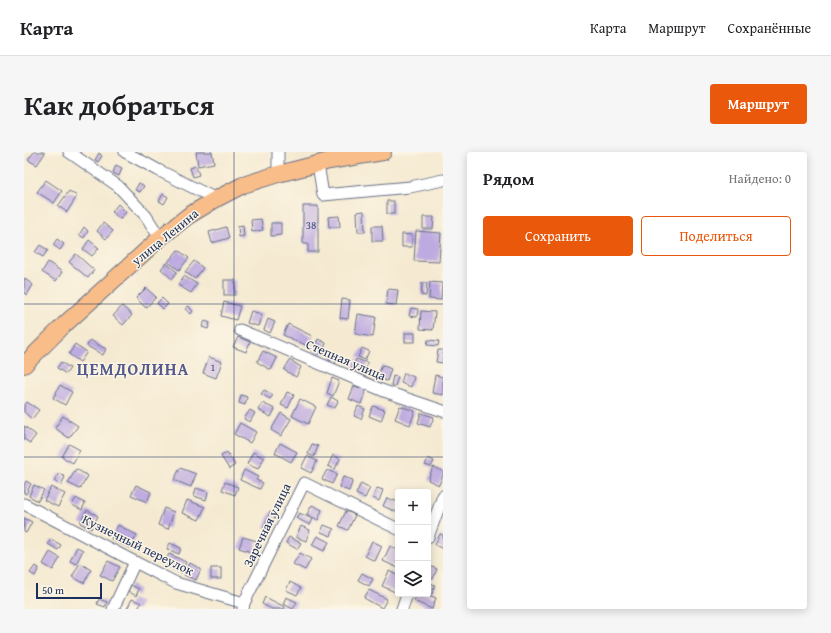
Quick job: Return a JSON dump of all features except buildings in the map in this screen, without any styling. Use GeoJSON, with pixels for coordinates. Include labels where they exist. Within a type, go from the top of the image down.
{"type":"FeatureCollection","features":[{"type":"Feature","properties":{"kind":"highway","name":"улица Ленина"},"geometry":{"type":"LineString","coordinates":[[24,365],[64,325],[160,238],[188,216],[216,199],[243,184],[330,158],[383,152]]}},
{"type":"Feature","properties":{"kind":"street"},"geometry":{"type":"LineString","coordinates":[[69,152],[118,186],[146,216],[160,238]]}},
{"type":"Feature","properties":{"kind":"street"},"geometry":{"type":"LineString","coordinates":[[125,152],[216,199]]}},
{"type":"Feature","properties":{"kind":"street"},"geometry":{"type":"LineString","coordinates":[[278,152],[278,174]]}},
{"type":"Feature","properties":{"kind":"street"},"geometry":{"type":"LineString","coordinates":[[330,158],[323,195],[410,187],[443,180]]}},
{"type":"Feature","properties":{"kind":"street","name":"Степная улица"},"geometry":{"type":"LineString","coordinates":[[240,330],[384,391],[443,411]]}},
{"type":"Feature","properties":{"kind":"street","name":"Заречная улица"},"geometry":{"type":"LineString","coordinates":[[244,606],[304,483],[395,528]]}},
{"type":"Feature","properties":{"kind":"street"},"geometry":{"type":"LineString","coordinates":[[431,529],[443,496]]}},
{"type":"Feature","properties":{"kind":"street","name":"Кузнечный переулок"},"geometry":{"type":"LineString","coordinates":[[24,504],[134,562],[176,582],[244,606]]}},
{"type":"Feature","properties":{"kind":"street"},"geometry":{"type":"LineString","coordinates":[[113,609],[134,562]]}},
{"type":"Feature","properties":{"kind":"street"},"geometry":{"type":"LineString","coordinates":[[402,609],[406,597]]}},
{"type":"Feature","properties":{"kind":"district","name":"ЦЕМДОЛИНА"},"geometry":{"type":"Point","coordinates":[133,368]}}]}
